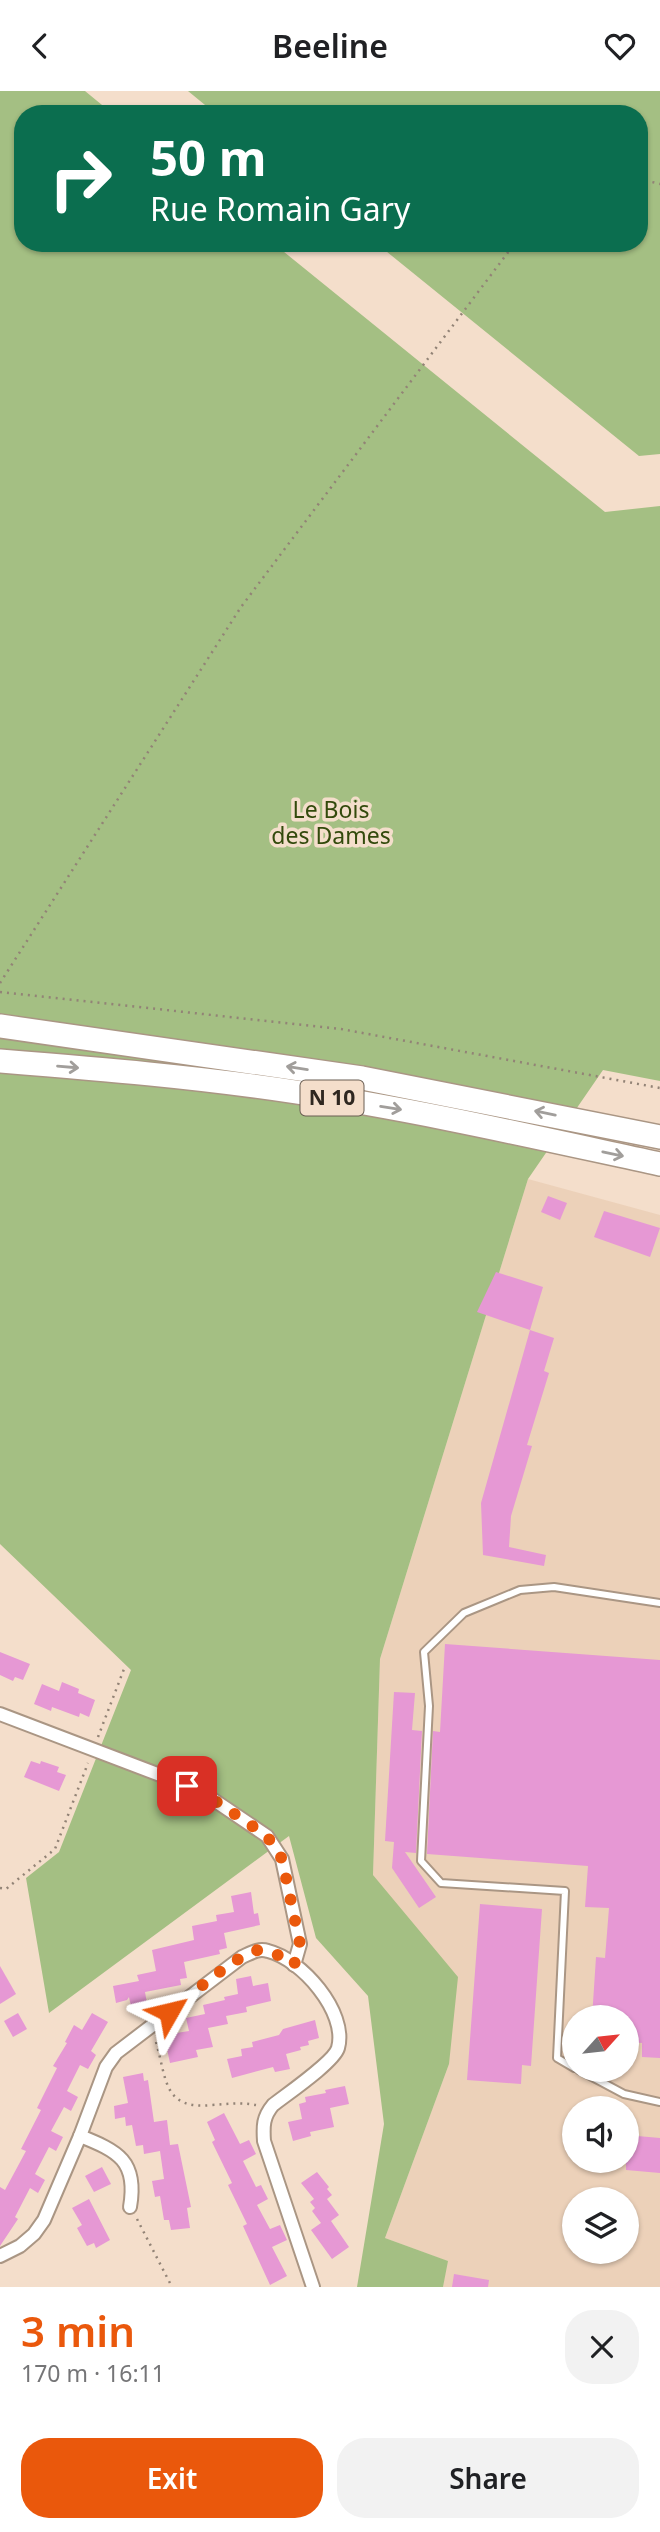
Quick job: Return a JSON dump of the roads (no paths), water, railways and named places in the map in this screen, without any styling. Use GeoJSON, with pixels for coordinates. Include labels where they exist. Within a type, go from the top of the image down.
{"type":"FeatureCollection","features":[{"type":"Feature","properties":{"kind":"highway"},"geometry":{"type":"LineString","coordinates":[[0,1026],[105,1043]]}},
{"type":"Feature","properties":{"kind":"highway","name":"N 10"},"geometry":{"type":"LineString","coordinates":[[0,1035],[105,1043],[362,1078],[660,1137]]}},
{"type":"Feature","properties":{"kind":"highway","name":"N 10"},"geometry":{"type":"LineString","coordinates":[[0,1061],[161,1075],[295,1091],[425,1113],[660,1164]]}},
{"type":"Feature","properties":{"kind":"street"},"geometry":{"type":"LineString","coordinates":[[0,1714],[168,1777],[205,1794],[267,1836],[282,1859],[300,1944],[294,1965]]}},
{"type":"Feature","properties":{"kind":"street"},"geometry":{"type":"LineString","coordinates":[[0,2256],[20,2246],[34,2234],[44,2220],[106,2067],[116,2053],[242,1957],[258,1949],[269,1951],[294,1965],[327,1999],[337,2018],[340,2038],[337,2052],[269,2110],[263,2124],[264,2141],[313,2287]]}},
{"type":"Feature","properties":{"kind":"street"},"geometry":{"type":"LineString","coordinates":[[80,2136],[107,2146],[124,2159],[132,2176],[130,2207]]}},
{"type":"Feature","properties":{"kind":"lane"},"geometry":{"type":"LineString","coordinates":[[562,2062],[557,2059],[565,1891],[441,1882],[421,1861],[429,1706],[424,1652],[464,1613],[520,1590],[554,1587],[660,1603]]}},
{"type":"Feature","properties":{"kind":"lane"},"geometry":{"type":"LineString","coordinates":[[603,2083],[624,2094],[660,2102]]}},
{"type":"Feature","properties":{"kind":"park label","name":"Le Bois des Dames"},"geometry":{"type":"Point","coordinates":[331,823]}}]}
